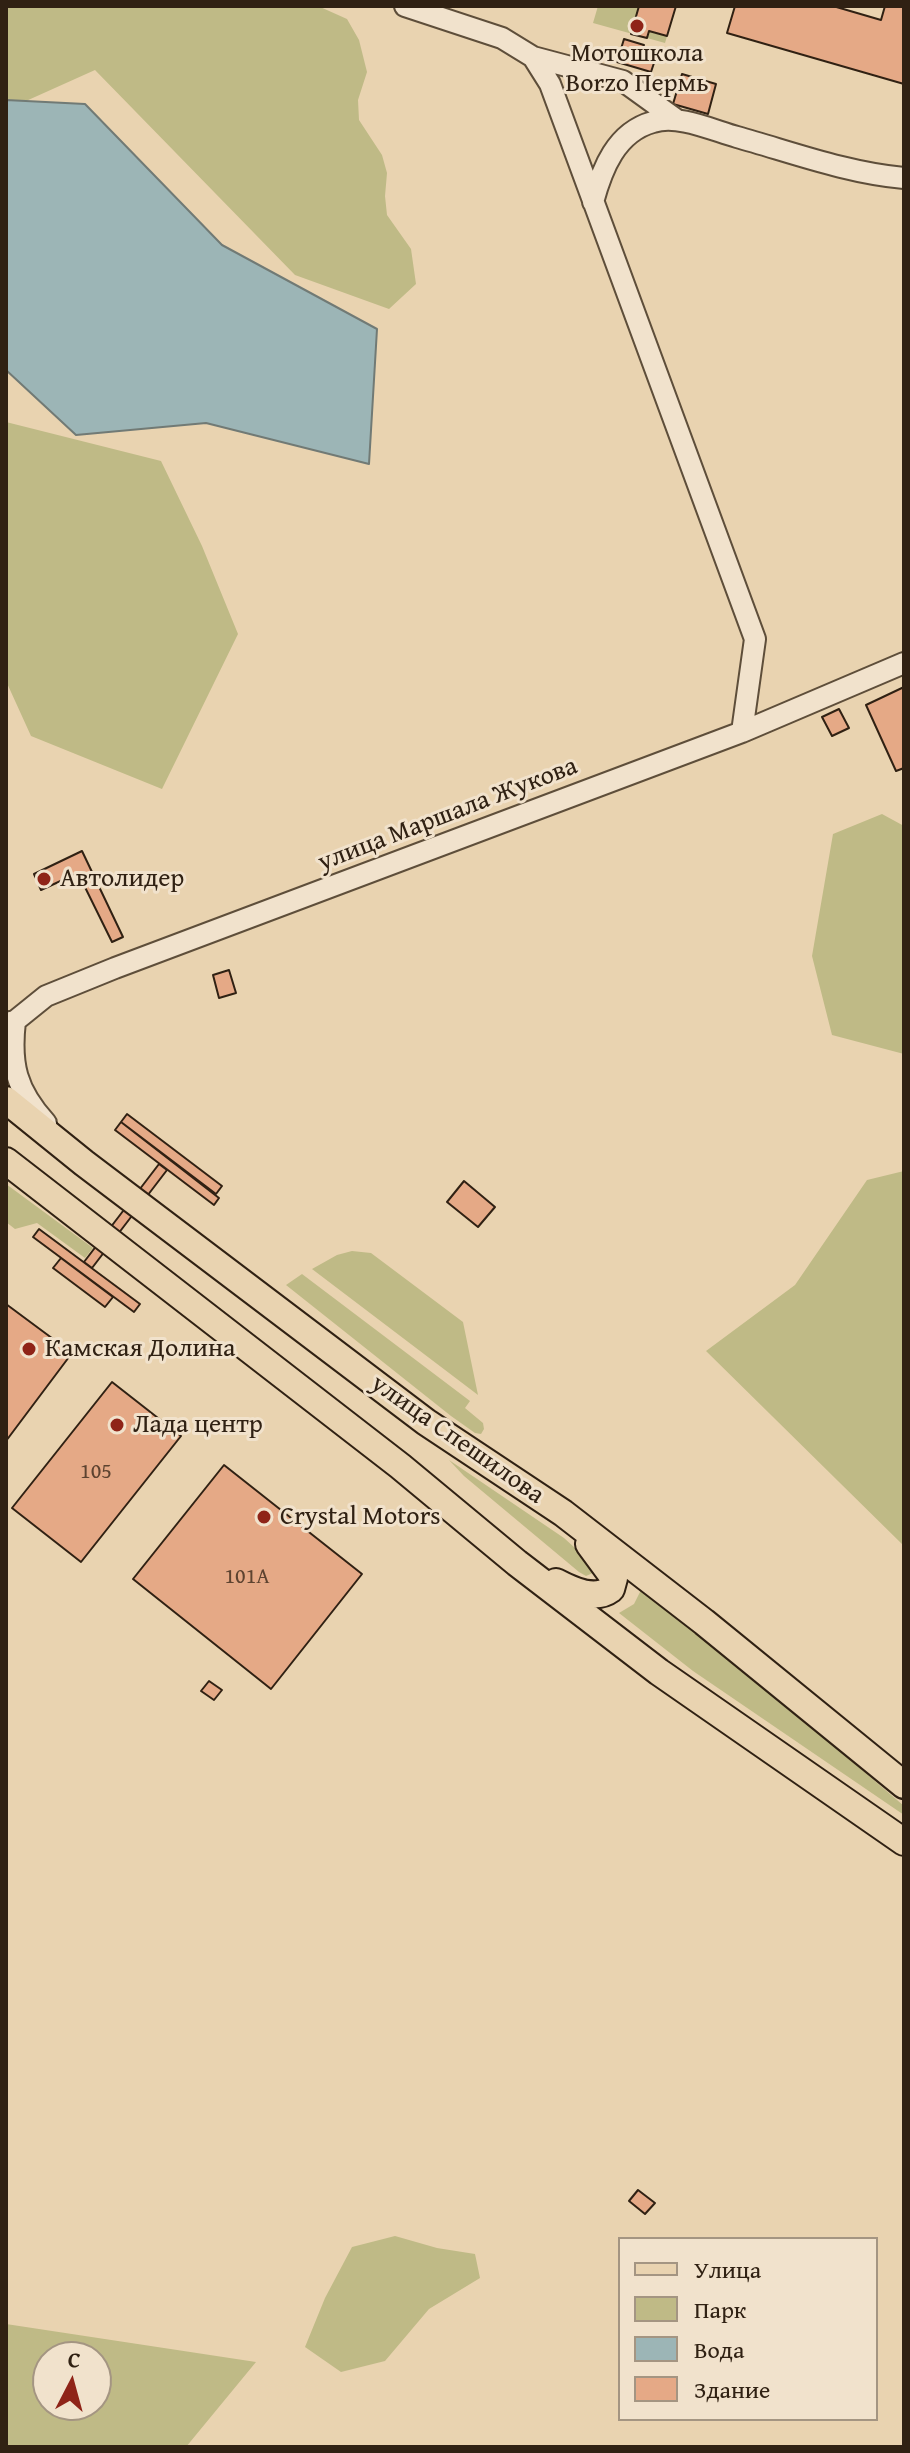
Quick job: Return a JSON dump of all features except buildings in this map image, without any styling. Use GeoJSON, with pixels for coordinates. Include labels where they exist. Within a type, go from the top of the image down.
{"type":"FeatureCollection","features":[{"type":"Feature","properties":{"kind":"main road","name":"улица Спешилова"},"geometry":{"type":"LineString","coordinates":[[6,1100],[84,1163],[426,1422],[563,1513],[704,1622],[904,1785]]}},
{"type":"Feature","properties":{"kind":"main road","name":"улица Спешилова"},"geometry":{"type":"LineString","coordinates":[[6,1161],[400,1466],[517,1563],[659,1672],[904,1842]]}},
{"type":"Feature","properties":{"kind":"main road"},"geometry":{"type":"LineString","coordinates":[[517,1563],[565,1587],[589,1595],[603,1595],[611,1589],[614,1578],[607,1566],[563,1513]]}},
{"type":"Feature","properties":{"kind":"street"},"geometry":{"type":"LineString","coordinates":[[405,6],[502,38],[533,57],[623,81],[672,118],[685,123],[845,167],[904,178]]}},
{"type":"Feature","properties":{"kind":"street"},"geometry":{"type":"LineString","coordinates":[[533,57],[543,70],[560,106],[755,639],[742,732]]}},
{"type":"Feature","properties":{"kind":"street"},"geometry":{"type":"LineString","coordinates":[[593,202],[604,165],[626,138],[651,122],[685,123]]}},
{"type":"Feature","properties":{"kind":"street","name":"улица Маршала Жукова"},"geometry":{"type":"LineString","coordinates":[[10,1022],[46,996],[115,968],[742,732],[904,663]]}},
{"type":"Feature","properties":{"kind":"street"},"geometry":{"type":"LineString","coordinates":[[10,1022],[11,1051],[17,1080],[34,1110],[84,1163]]}},
{"type":"Feature","properties":{"kind":"green space"},"geometry":{"type":"Polygon","coordinates":[[[6,6],[318,6],[347,19],[359,40],[367,72],[358,100],[359,120],[382,155],[387,173],[387,215],[411,249],[416,284],[389,309],[295,275],[95,70],[6,110],[6,6]]]}},
{"type":"Feature","properties":{"kind":"green space","name":"Мотошкола Borzo Пермь"},"geometry":{"type":"Polygon","coordinates":[[[598,6],[676,6],[665,43],[593,23],[598,6]]]}},
{"type":"Feature","properties":{"kind":"green space"},"geometry":{"type":"Polygon","coordinates":[[[6,422],[161,461],[202,546],[238,634],[162,789],[31,736],[6,681],[6,422]]]}},
{"type":"Feature","properties":{"kind":"green space"},"geometry":{"type":"Polygon","coordinates":[[[882,814],[904,826],[904,1054],[832,1035],[812,956],[833,834],[882,814]]]}},
{"type":"Feature","properties":{"kind":"green space"},"geometry":{"type":"Polygon","coordinates":[[[904,1171],[904,1546],[706,1351],[795,1285],[867,1180],[904,1171]]]}},
{"type":"Feature","properties":{"kind":"green space"},"geometry":{"type":"Polygon","coordinates":[[[6,1184],[93,1248],[85,1258],[37,1223],[15,1229],[6,1222],[6,1184]]]}},
{"type":"Feature","properties":{"kind":"green space"},"geometry":{"type":"Polygon","coordinates":[[[352,1251],[371,1253],[463,1322],[478,1395],[312,1269],[337,1255],[352,1251]]]}},
{"type":"Feature","properties":{"kind":"green space"},"geometry":{"type":"Polygon","coordinates":[[[302,1274],[470,1401],[465,1408],[483,1423],[481,1434],[451,1416],[286,1285],[302,1274]]]}},
{"type":"Feature","properties":{"kind":"green space"},"geometry":{"type":"Polygon","coordinates":[[[449,1460],[564,1538],[596,1567],[595,1572],[586,1576],[579,1572],[449,1460]]]}},
{"type":"Feature","properties":{"kind":"green space"},"geometry":{"type":"Polygon","coordinates":[[[642,1588],[707,1637],[904,1806],[904,1815],[693,1671],[619,1613],[634,1604],[642,1588]]]}},
{"type":"Feature","properties":{"kind":"green space"},"geometry":{"type":"Polygon","coordinates":[[[395,2236],[437,2248],[475,2254],[480,2278],[429,2309],[385,2361],[341,2372],[305,2347],[325,2298],[352,2247],[395,2236]]]}},
{"type":"Feature","properties":{"kind":"green space"},"geometry":{"type":"Polygon","coordinates":[[[6,2324],[256,2362],[186,2447],[6,2447],[6,2324]]]}},
{"type":"Feature","properties":{"kind":"water"},"geometry":{"type":"Polygon","coordinates":[[[6,100],[85,104],[222,245],[377,329],[369,464],[206,423],[76,435],[6,370],[6,100]]]}},
{"type":"Feature","properties":{"kind":"place","name":"Мотошкола Borzo Пермь"},"geometry":{"type":"Point","coordinates":[637,26]}},
{"type":"Feature","properties":{"kind":"place","name":"Автолидер"},"geometry":{"type":"Point","coordinates":[44,879]}},
{"type":"Feature","properties":{"kind":"place","name":"Камская Долина"},"geometry":{"type":"Point","coordinates":[29,1349]}},
{"type":"Feature","properties":{"kind":"place","name":"Лада центр"},"geometry":{"type":"Point","coordinates":[117,1425]}},
{"type":"Feature","properties":{"kind":"place","name":"Crystal Motors"},"geometry":{"type":"Point","coordinates":[264,1517]}}]}
